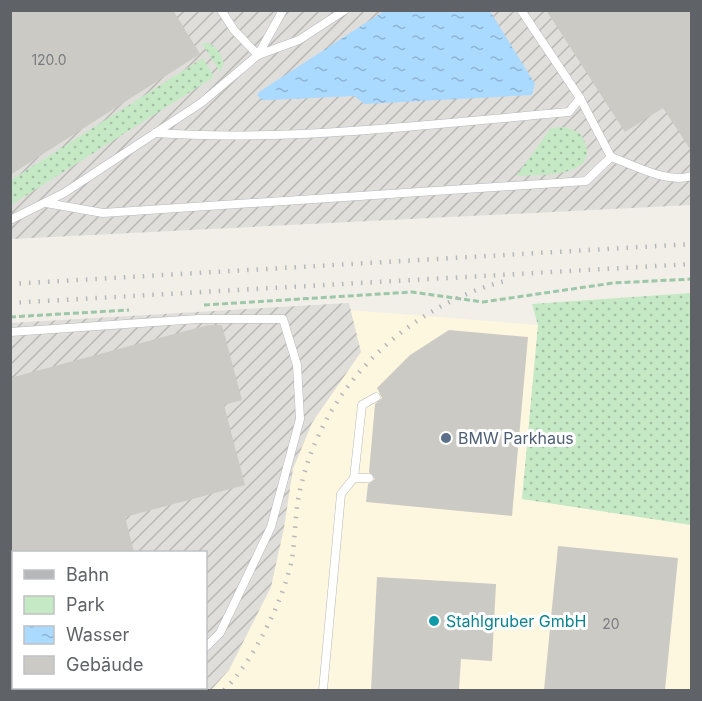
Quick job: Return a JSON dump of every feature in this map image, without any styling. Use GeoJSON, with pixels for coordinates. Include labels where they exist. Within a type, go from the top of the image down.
{"type":"FeatureCollection","features":[{"type":"Feature","properties":{"kind":"lane"},"geometry":{"type":"LineString","coordinates":[[221,10],[234,30],[258,55]]}},
{"type":"Feature","properties":{"kind":"lane"},"geometry":{"type":"LineString","coordinates":[[10,220],[46,203],[201,103],[258,55],[284,10]]}},
{"type":"Feature","properties":{"kind":"lane"},"geometry":{"type":"LineString","coordinates":[[258,55],[299,40],[345,10]]}},
{"type":"Feature","properties":{"kind":"lane"},"geometry":{"type":"LineString","coordinates":[[521,10],[580,98],[611,157],[655,174],[685,178],[692,176]]}},
{"type":"Feature","properties":{"kind":"lane"},"geometry":{"type":"LineString","coordinates":[[155,133],[222,138],[569,112],[580,98]]}},
{"type":"Feature","properties":{"kind":"lane"},"geometry":{"type":"LineString","coordinates":[[46,203],[103,213],[586,181],[611,157]]}},
{"type":"Feature","properties":{"kind":"lane"},"geometry":{"type":"LineString","coordinates":[[10,332],[198,319],[283,319],[297,365],[300,419],[271,527],[220,633],[207,646]]}},
{"type":"Feature","properties":{"kind":"lane"},"geometry":{"type":"LineString","coordinates":[[323,690],[341,494],[354,478],[362,405],[376,397]]}},
{"type":"Feature","properties":{"kind":"lane"},"geometry":{"type":"LineString","coordinates":[[354,478],[369,478]]}},
{"type":"Feature","properties":{"kind":"path"},"geometry":{"type":"LineString","coordinates":[[197,305],[412,292],[483,302],[613,282],[692,279]]}},
{"type":"Feature","properties":{"kind":"path"},"geometry":{"type":"LineString","coordinates":[[10,317],[137,309]]}},
{"type":"Feature","properties":{"kind":"shaded area"},"geometry":{"type":"Polygon","coordinates":[[[11,11],[691,11],[691,205],[11,239],[11,11]]]}},
{"type":"Feature","properties":{"kind":"shaded area"},"geometry":{"type":"Polygon","coordinates":[[[349,303],[361,352],[312,423],[293,469],[284,528],[271,587],[229,670],[211,690],[11,690],[11,323],[349,303]]]}},
{"type":"Feature","properties":{"kind":"shaded area"},"geometry":{"type":"Polygon","coordinates":[[[336,309],[538,325],[522,498],[691,525],[691,690],[11,690],[11,327],[336,309]]]}},
{"type":"Feature","properties":{"kind":"green space"},"geometry":{"type":"Polygon","coordinates":[[[202,43],[211,44],[219,52],[224,64],[220,72],[202,43]]]}},
{"type":"Feature","properties":{"kind":"green space"},"geometry":{"type":"Polygon","coordinates":[[[203,58],[214,77],[11,205],[11,180],[203,58]]]}},
{"type":"Feature","properties":{"kind":"green space"},"geometry":{"type":"Polygon","coordinates":[[[565,127],[580,133],[587,148],[586,159],[579,166],[555,174],[516,176],[551,128],[565,127]]]}},
{"type":"Feature","properties":{"kind":"green space"},"geometry":{"type":"Polygon","coordinates":[[[691,293],[691,525],[522,499],[538,325],[532,304],[691,293]]]}},
{"type":"Feature","properties":{"kind":"water"},"geometry":{"type":"Polygon","coordinates":[[[384,11],[490,11],[535,84],[532,95],[365,104],[354,96],[262,100],[257,95],[384,11]]]}},
{"type":"Feature","properties":{"kind":"building"},"geometry":{"type":"Polygon","coordinates":[[[10,10],[173,10],[200,54],[10,175],[10,10]]]}},
{"type":"Feature","properties":{"kind":"building"},"geometry":{"type":"Polygon","coordinates":[[[546,10],[692,10],[692,152],[663,108],[625,132],[546,10]]]}},
{"type":"Feature","properties":{"kind":"building"},"geometry":{"type":"Polygon","coordinates":[[[208,325],[222,325],[242,400],[224,405],[245,485],[125,517],[134,551],[10,552],[10,378],[208,325]]]}},
{"type":"Feature","properties":{"kind":"building","name":"BMW Parkhaus"},"geometry":{"type":"Polygon","coordinates":[[[449,330],[528,337],[512,516],[366,502],[368,484],[375,479],[369,472],[375,404],[382,398],[377,388],[410,355],[449,330]]]}},
{"type":"Feature","properties":{"kind":"building"},"geometry":{"type":"Polygon","coordinates":[[[558,546],[678,558],[665,690],[544,690],[558,546]]]}},
{"type":"Feature","properties":{"kind":"building","name":"Stahlgruber GmbH"},"geometry":{"type":"Polygon","coordinates":[[[377,577],[496,584],[492,661],[461,659],[459,690],[371,690],[377,577]]]}},
{"type":"Feature","properties":{"kind":"railway"},"geometry":{"type":"LineString","coordinates":[[10,284],[692,244]]}},
{"type":"Feature","properties":{"kind":"railway"},"geometry":{"type":"LineString","coordinates":[[10,303],[692,264]]}},
{"type":"Feature","properties":{"kind":"railway"},"geometry":{"type":"LineString","coordinates":[[224,690],[246,663],[275,611],[292,559],[298,500],[308,461],[324,424],[345,391],[370,360],[399,334],[432,312],[467,294],[505,281]]}},
{"type":"Feature","properties":{"kind":"place","name":"BMW Parkhaus"},"geometry":{"type":"Point","coordinates":[446,438]}},
{"type":"Feature","properties":{"kind":"place","name":"Stahlgruber GmbH"},"geometry":{"type":"Point","coordinates":[434,621]}}]}
